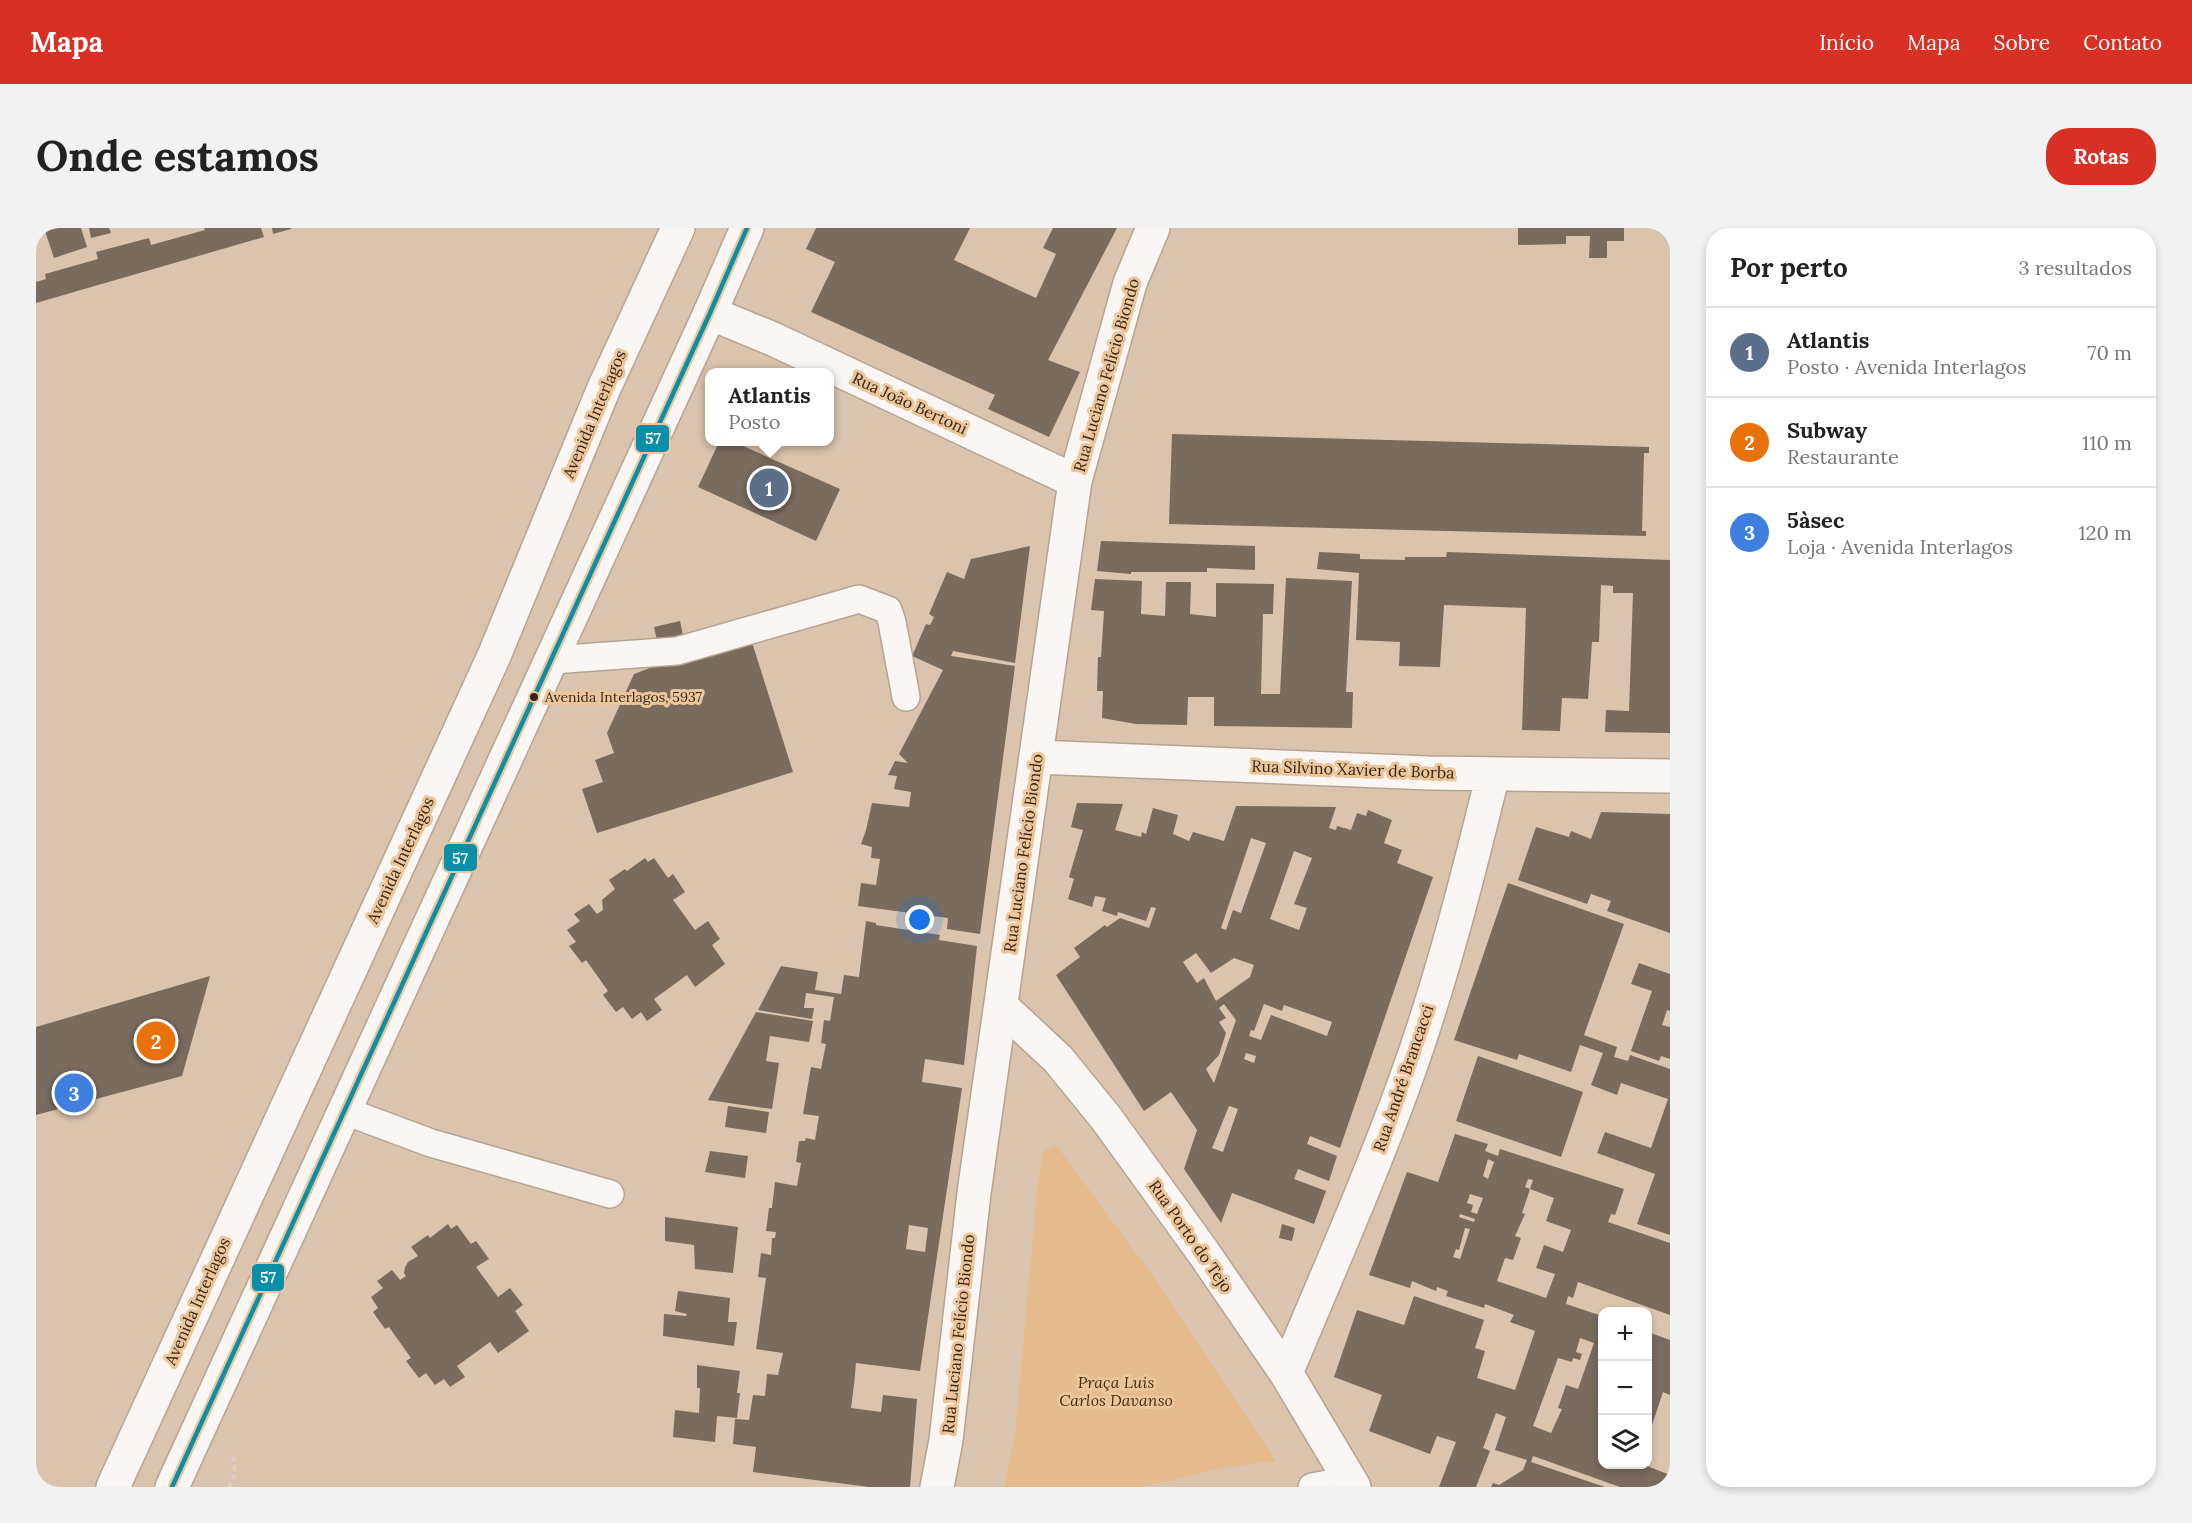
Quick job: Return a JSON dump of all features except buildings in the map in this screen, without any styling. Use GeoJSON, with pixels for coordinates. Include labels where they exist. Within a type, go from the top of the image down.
{"type":"FeatureCollection","features":[{"type":"Feature","properties":{"kind":"street","name":"Avenida Interlagos"},"geometry":{"type":"LineString","coordinates":[[113,1487],[494,656],[604,388],[678,228]]}},
{"type":"Feature","properties":{"kind":"street"},"geometry":{"type":"LineString","coordinates":[[172,1487],[552,660],[747,228]]}},
{"type":"Feature","properties":{"kind":"street","name":"Rua Luciano Felício Biondo"},"geometry":{"type":"LineString","coordinates":[[937,1487],[946,1440],[974,1193],[1075,481],[1130,283],[1153,228]]}},
{"type":"Feature","properties":{"kind":"street","name":"Rua João Bertoni"},"geometry":{"type":"LineString","coordinates":[[710,313],[773,339],[1075,481]]}},
{"type":"Feature","properties":{"kind":"street","name":"Rua Silvino Xavier de Borba"},"geometry":{"type":"LineString","coordinates":[[1036,757],[1429,773],[1670,776]]}},
{"type":"Feature","properties":{"kind":"street","name":"Rua André Brancacci"},"geometry":{"type":"LineString","coordinates":[[1286,1373],[1356,1206],[1406,1078],[1460,908],[1493,774]]}},
{"type":"Feature","properties":{"kind":"street","name":"Rua Porto do Tejo"},"geometry":{"type":"LineString","coordinates":[[1001,1006],[1058,1059],[1106,1118],[1203,1252],[1286,1373],[1351,1484]]}},
{"type":"Feature","properties":{"kind":"lane"},"geometry":{"type":"LineString","coordinates":[[552,660],[677,651],[859,599],[888,610],[906,697]]}},
{"type":"Feature","properties":{"kind":"lane"},"geometry":{"type":"LineString","coordinates":[[345,1111],[431,1143],[610,1194]]}},
{"type":"Feature","properties":{"kind":"lane"},"geometry":{"type":"LineString","coordinates":[[1312,1487],[1351,1484]]}},
{"type":"Feature","properties":{"kind":"green space","name":"Praça Luis Carlos Davanso"},"geometry":{"type":"Polygon","coordinates":[[[1056,1145],[1156,1280],[1276,1461],[1223,1468],[1141,1487],[1004,1487],[1015,1435],[1037,1191],[1043,1152],[1056,1145]]]}},
{"type":"Feature","properties":{"kind":"transit line","name":"57"},"geometry":{"type":"LineString","coordinates":[[172,1487],[747,228]]}},
{"type":"Feature","properties":{"kind":"place","name":"Atlantis"},"geometry":{"type":"Point","coordinates":[769,488]}},
{"type":"Feature","properties":{"kind":"place","name":"Avenida Interlagos, 5937"},"geometry":{"type":"Point","coordinates":[534,697]}},
{"type":"Feature","properties":{"kind":"place","name":"Subway"},"geometry":{"type":"Point","coordinates":[156,1041]}},
{"type":"Feature","properties":{"kind":"place","name":"5àsec"},"geometry":{"type":"Point","coordinates":[74,1093]}}]}
